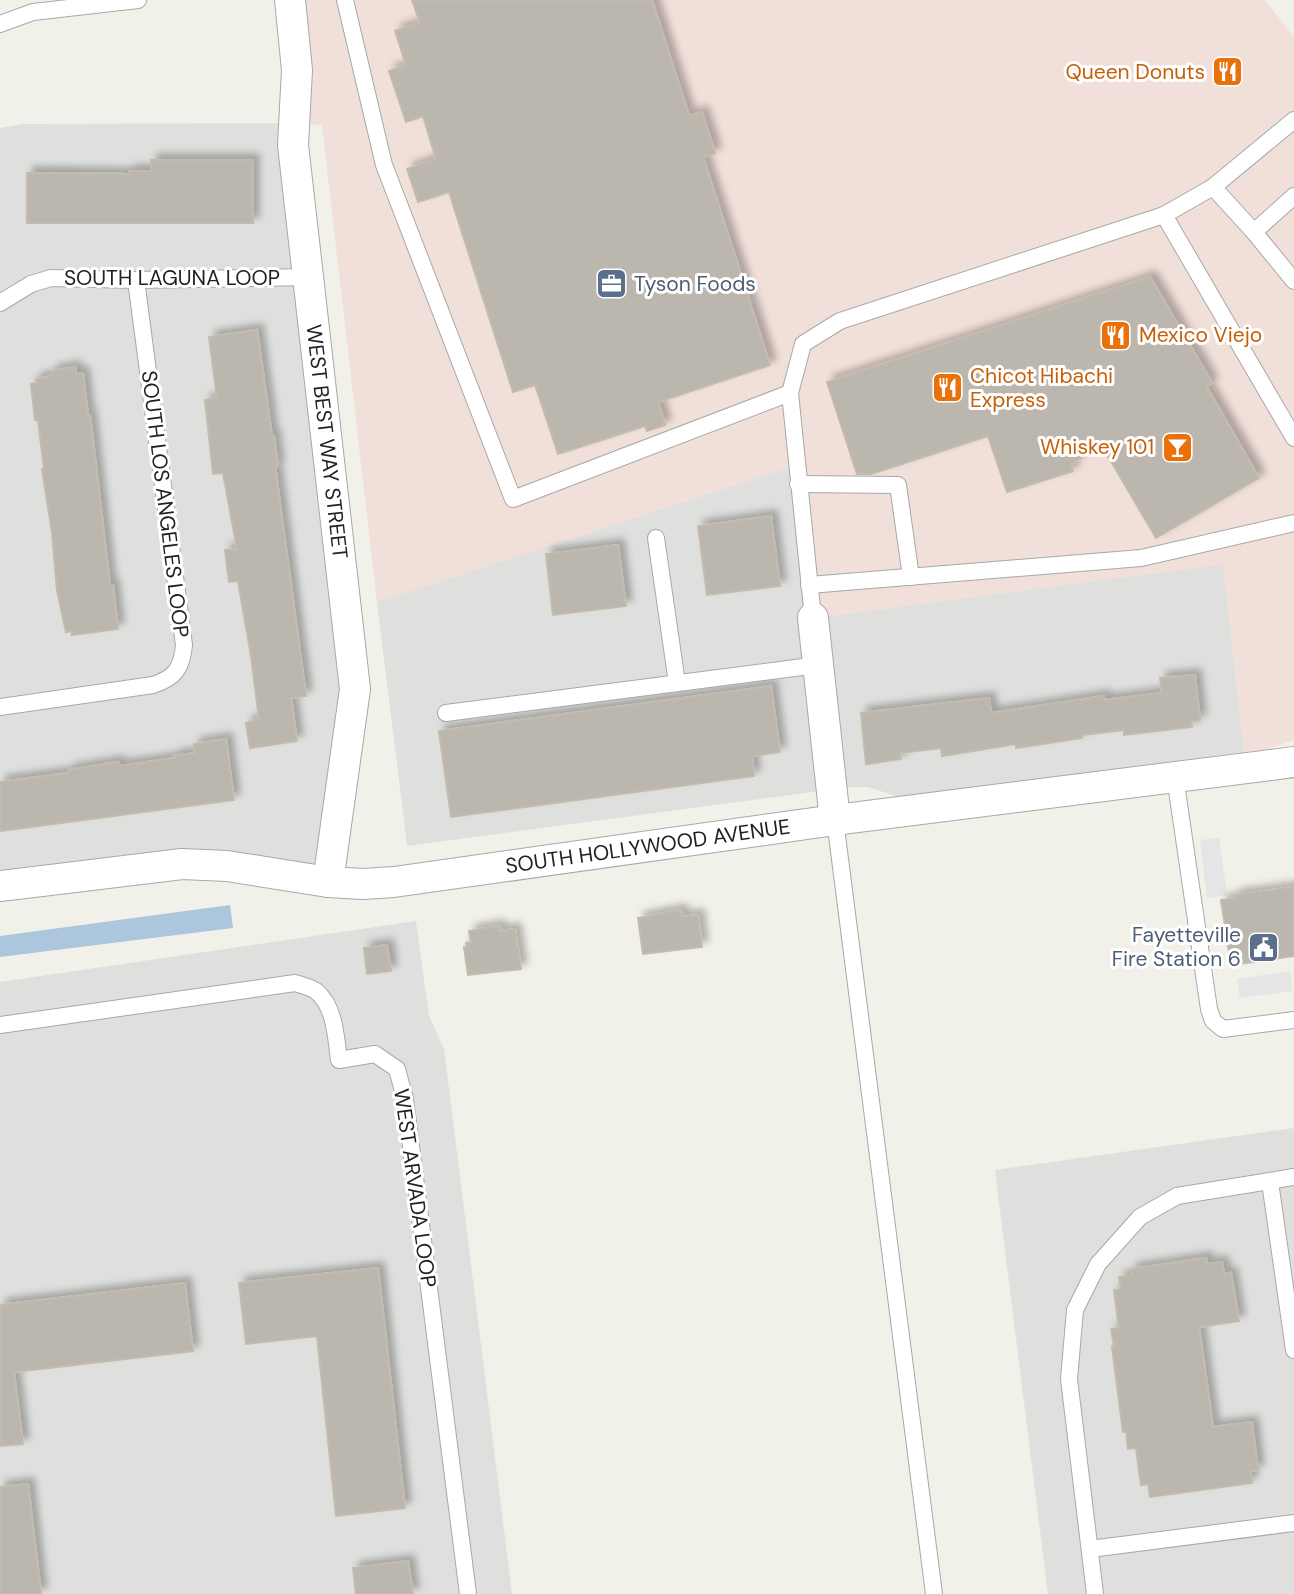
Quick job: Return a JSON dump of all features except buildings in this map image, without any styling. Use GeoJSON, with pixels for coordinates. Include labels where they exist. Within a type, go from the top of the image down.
{"type":"FeatureCollection","features":[{"type":"Feature","properties":{"kind":"street","name":"WEST BEST WAY STREET"},"geometry":{"type":"LineString","coordinates":[[290,0],[297,70],[293,145],[355,689],[328,882]]}},
{"type":"Feature","properties":{"kind":"street"},"geometry":{"type":"LineString","coordinates":[[813,618],[835,820]]}},
{"type":"Feature","properties":{"kind":"street","name":"SOUTH HOLLYWOOD AVENUE"},"geometry":{"type":"LineString","coordinates":[[0,886],[182,864],[227,866],[328,882],[394,882],[835,820],[1294,762]]}},
{"type":"Feature","properties":{"kind":"lane"},"geometry":{"type":"LineString","coordinates":[[0,24],[33,12],[138,0]]}},
{"type":"Feature","properties":{"kind":"lane"},"geometry":{"type":"LineString","coordinates":[[345,0],[384,165],[513,499],[789,393]]}},
{"type":"Feature","properties":{"kind":"lane"},"geometry":{"type":"LineString","coordinates":[[813,618],[789,393],[803,344],[840,321],[1164,215],[1213,187],[1294,120]]}},
{"type":"Feature","properties":{"kind":"lane"},"geometry":{"type":"LineString","coordinates":[[1213,187],[1294,281]]}},
{"type":"Feature","properties":{"kind":"lane"},"geometry":{"type":"LineString","coordinates":[[1254,232],[1294,196]]}},
{"type":"Feature","properties":{"kind":"lane"},"geometry":{"type":"LineString","coordinates":[[1164,215],[1294,438]]}},
{"type":"Feature","properties":{"kind":"lane","name":"SOUTH LAGUNA LOOP"},"geometry":{"type":"LineString","coordinates":[[0,303],[31,284],[51,278],[136,280],[309,277]]}},
{"type":"Feature","properties":{"kind":"lane","name":"SOUTH LOS ANGELES LOOP"},"geometry":{"type":"LineString","coordinates":[[0,707],[153,685],[176,674],[183,661],[184,645],[136,280]]}},
{"type":"Feature","properties":{"kind":"lane"},"geometry":{"type":"LineString","coordinates":[[798,484],[898,485],[911,577]]}},
{"type":"Feature","properties":{"kind":"lane"},"geometry":{"type":"LineString","coordinates":[[809,585],[1141,558],[1294,523]]}},
{"type":"Feature","properties":{"kind":"lane"},"geometry":{"type":"LineString","coordinates":[[656,538],[677,683]]}},
{"type":"Feature","properties":{"kind":"lane"},"geometry":{"type":"LineString","coordinates":[[446,713],[818,665]]}},
{"type":"Feature","properties":{"kind":"lane"},"geometry":{"type":"LineString","coordinates":[[1175,777],[1209,1009],[1213,1021],[1223,1029],[1294,1020]]}},
{"type":"Feature","properties":{"kind":"lane"},"geometry":{"type":"LineString","coordinates":[[835,820],[934,1594]]}},
{"type":"Feature","properties":{"kind":"lane","name":"WEST ARVADA LOOP"},"geometry":{"type":"LineString","coordinates":[[0,1025],[295,983],[316,991],[327,1006],[335,1028],[338,1059],[375,1054],[397,1069],[405,1099],[468,1594]]}},
{"type":"Feature","properties":{"kind":"lane"},"geometry":{"type":"LineString","coordinates":[[1096,1594],[1069,1379],[1075,1310],[1098,1264],[1140,1217],[1177,1196],[1294,1177]]}},
{"type":"Feature","properties":{"kind":"lane"},"geometry":{"type":"LineString","coordinates":[[1270,1182],[1294,1350]]}},
{"type":"Feature","properties":{"kind":"lane"},"geometry":{"type":"LineString","coordinates":[[1090,1549],[1294,1523]]}},
{"type":"Feature","properties":{"kind":"shaded area"},"geometry":{"type":"Polygon","coordinates":[[[290,0],[1265,0],[1294,37],[1294,740],[1268,749],[1244,752],[1223,564],[813,618],[796,465],[377,602],[322,125],[293,123],[290,0]]]}},
{"type":"Feature","properties":{"kind":"shaded area"},"geometry":{"type":"Polygon","coordinates":[[[293,123],[353,666],[328,882],[227,866],[0,886],[0,128],[22,124],[293,123]]]}},
{"type":"Feature","properties":{"kind":"shaded area"},"geometry":{"type":"Polygon","coordinates":[[[796,465],[813,618],[1223,564],[1244,752],[899,797],[868,787],[850,787],[407,846],[377,602],[796,465]]]}},
{"type":"Feature","properties":{"kind":"shaded area"},"geometry":{"type":"Polygon","coordinates":[[[1219,838],[1227,895],[1207,898],[1200,840],[1219,838]]]}},
{"type":"Feature","properties":{"kind":"shaded area"},"geometry":{"type":"Polygon","coordinates":[[[416,921],[429,1016],[444,1049],[512,1594],[0,1594],[0,982],[416,921]]]}},
{"type":"Feature","properties":{"kind":"shaded area"},"geometry":{"type":"Polygon","coordinates":[[[1290,971],[1293,991],[1240,998],[1237,979],[1290,971]]]}},
{"type":"Feature","properties":{"kind":"shaded area"},"geometry":{"type":"Polygon","coordinates":[[[1294,1128],[1294,1594],[1048,1594],[995,1170],[1294,1128]]]}},
{"type":"Feature","properties":{"kind":"water"},"geometry":{"type":"Polygon","coordinates":[[[230,905],[233,928],[0,957],[0,936],[230,905]]]}},
{"type":"Feature","properties":{"kind":"place","name":"Queen Donuts"},"geometry":{"type":"Point","coordinates":[1228,72]}},
{"type":"Feature","properties":{"kind":"place","name":"Tyson Foods"},"geometry":{"type":"Point","coordinates":[611,284]}},
{"type":"Feature","properties":{"kind":"place","name":"Mexico Viejo"},"geometry":{"type":"Point","coordinates":[1116,335]}},
{"type":"Feature","properties":{"kind":"place","name":"Chicot Hibachi Express"},"geometry":{"type":"Point","coordinates":[947,388]}},
{"type":"Feature","properties":{"kind":"place","name":"Whiskey 101"},"geometry":{"type":"Point","coordinates":[1177,447]}},
{"type":"Feature","properties":{"kind":"place","name":"Fayetteville Fire Station 6"},"geometry":{"type":"Point","coordinates":[1264,947]}}]}
